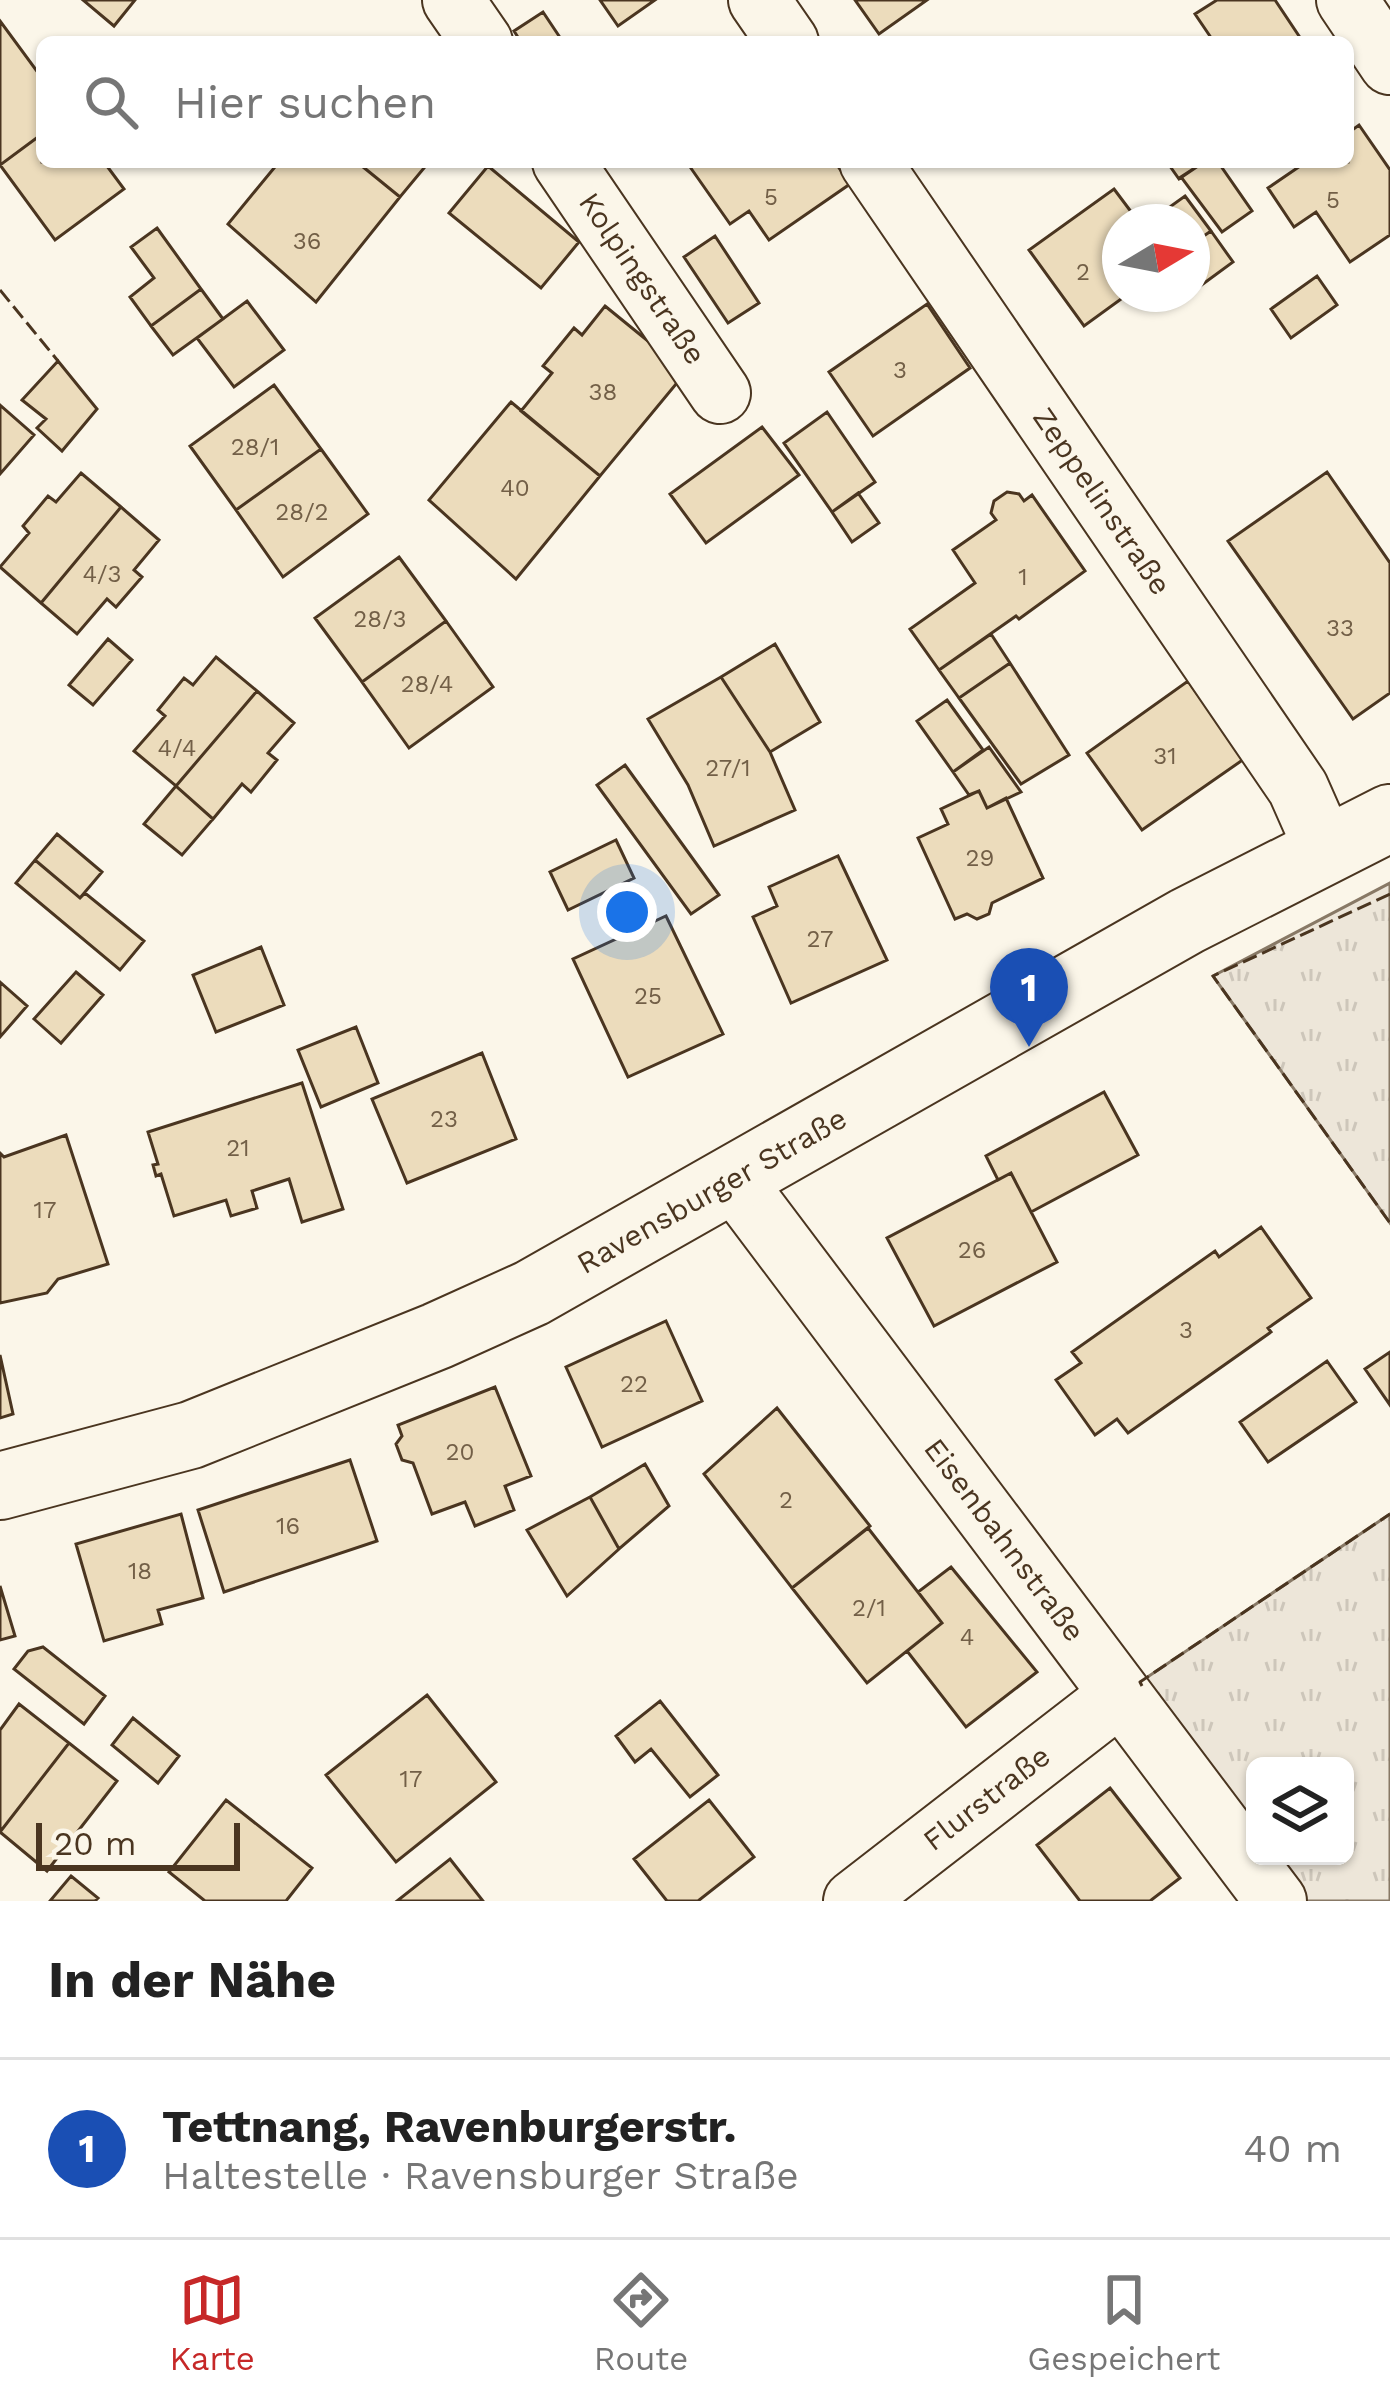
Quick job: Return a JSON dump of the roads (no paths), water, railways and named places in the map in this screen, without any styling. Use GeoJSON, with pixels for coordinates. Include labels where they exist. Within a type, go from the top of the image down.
{"type":"FeatureCollection","features":[{"type":"Feature","properties":{"kind":"street"},"geometry":{"type":"LineString","coordinates":[[453,0],[478,36]]}},
{"type":"Feature","properties":{"kind":"street"},"geometry":{"type":"LineString","coordinates":[[759,0],[784,36]]}},
{"type":"Feature","properties":{"kind":"street"},"geometry":{"type":"LineString","coordinates":[[1347,0],[1390,64]]}},
{"type":"Feature","properties":{"kind":"street","name":"Kolpingstraße"},"geometry":{"type":"LineString","coordinates":[[567,168],[719,393]]}},
{"type":"Feature","properties":{"kind":"street","name":"Zeppelinstraße"},"geometry":{"type":"LineString","coordinates":[[874,168],[1298,788],[1325,849]]}},
{"type":"Feature","properties":{"kind":"street","name":"Ravensburger Straße"},"geometry":{"type":"LineString","coordinates":[[0,1486],[191,1435],[532,1293],[1186,921],[1390,818]]}},
{"type":"Feature","properties":{"kind":"street","name":"Eisenbahnstraße"},"geometry":{"type":"LineString","coordinates":[[732,1178],[1276,1901]]}},
{"type":"Feature","properties":{"kind":"street","name":"Flurstraße"},"geometry":{"type":"LineString","coordinates":[[854,1901],[1120,1695]]}},
{"type":"Feature","properties":{"kind":"place","name":"Tettnang, Ravenburgerstr."},"geometry":{"type":"Point","coordinates":[1029,1047]}}]}
